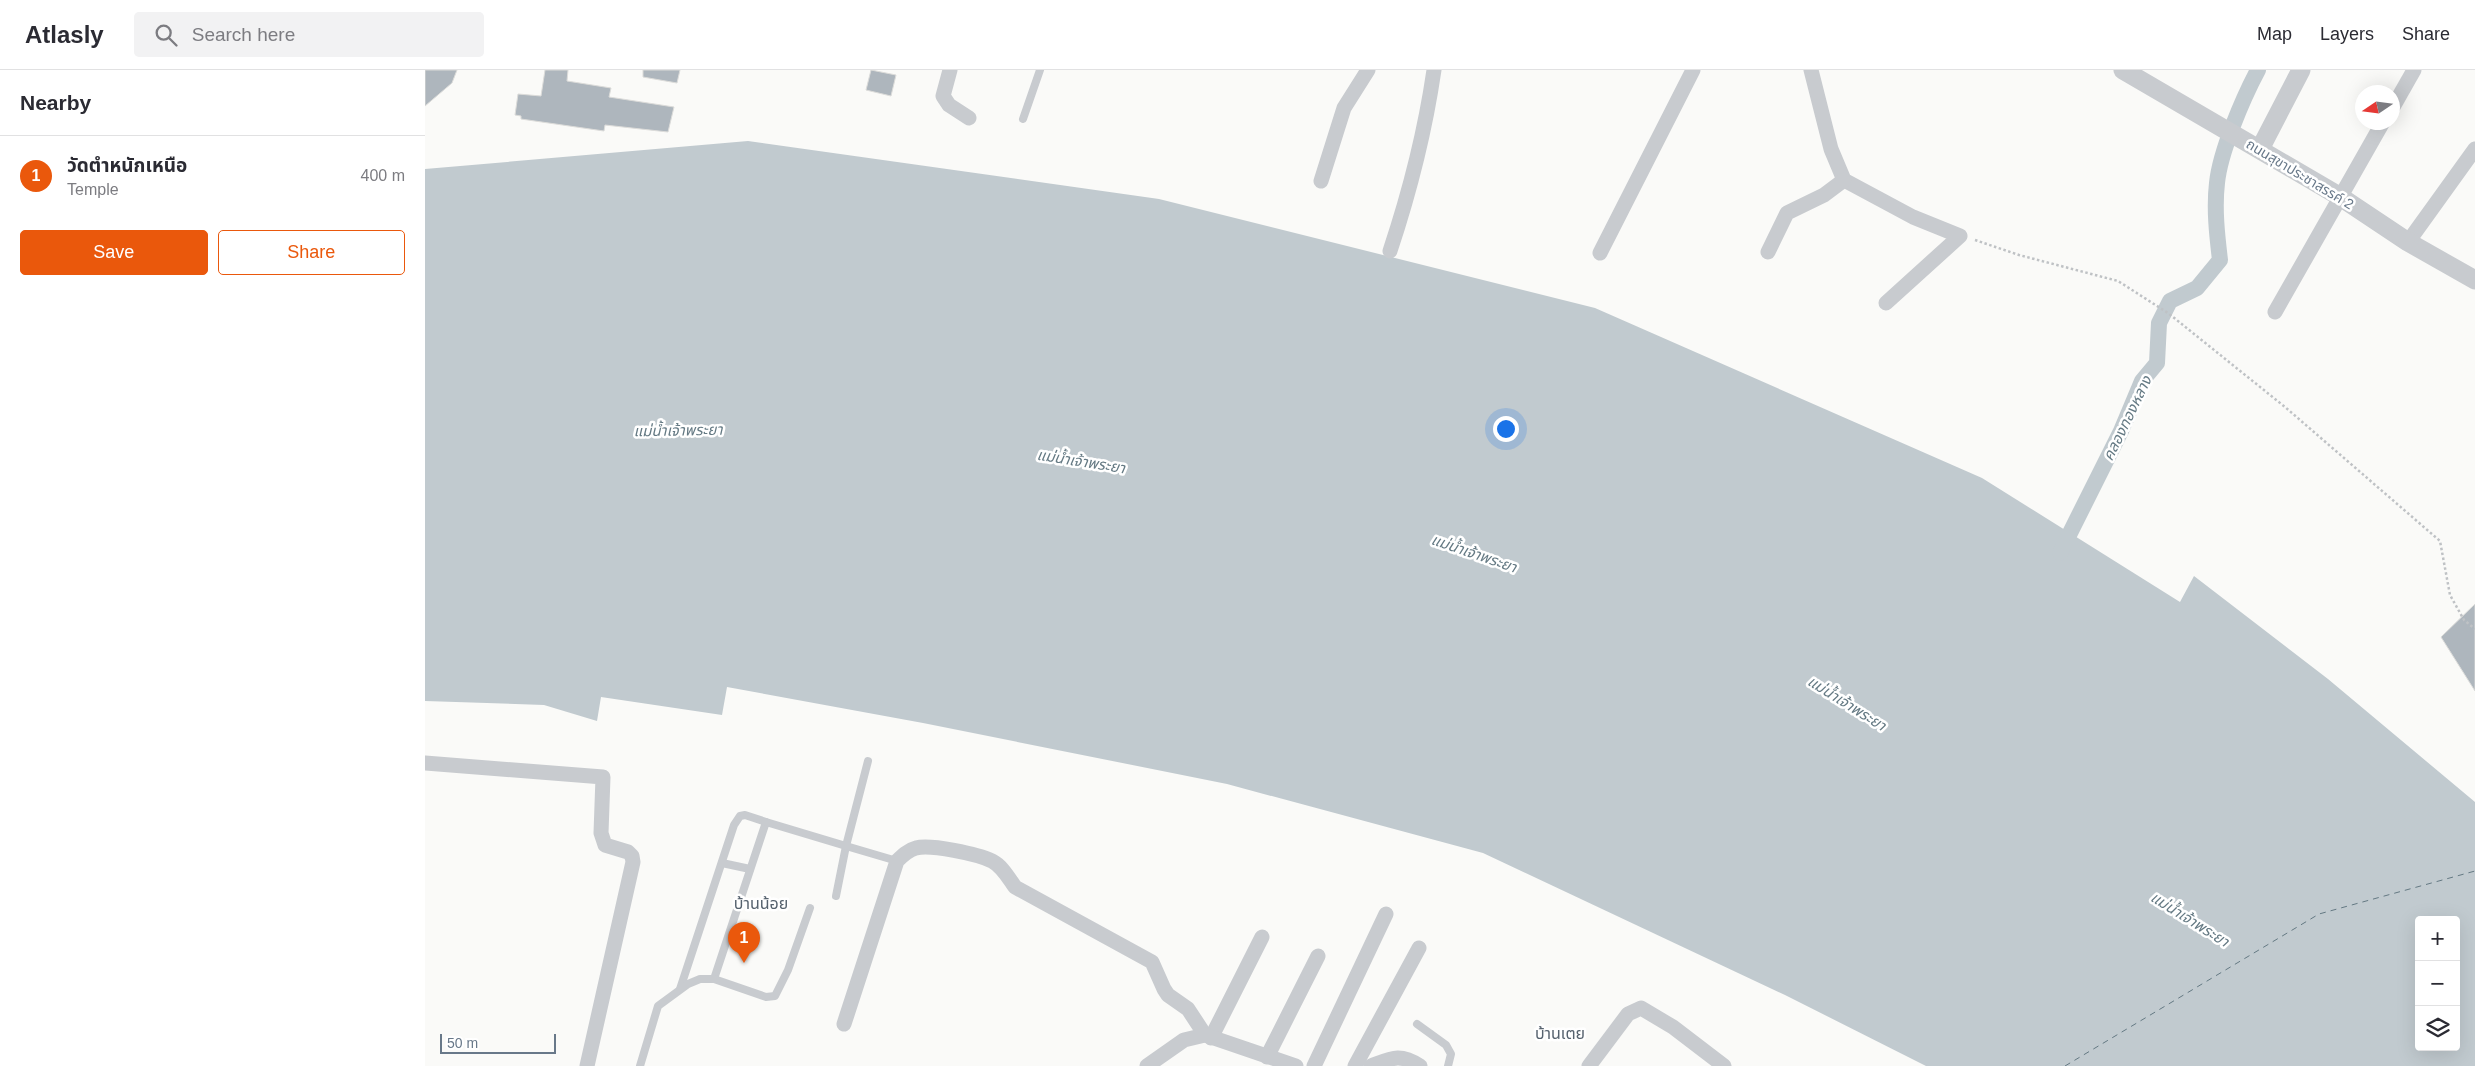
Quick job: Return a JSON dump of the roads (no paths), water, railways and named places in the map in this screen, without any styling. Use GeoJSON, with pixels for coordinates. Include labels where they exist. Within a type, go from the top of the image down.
{"type":"FeatureCollection","features":[{"type":"Feature","properties":{"kind":"street"},"geometry":{"type":"LineString","coordinates":[[950,70],[943,96],[949,105],[969,118]]}},
{"type":"Feature","properties":{"kind":"street"},"geometry":{"type":"LineString","coordinates":[[1321,181],[1344,108],[1368,70]]}},
{"type":"Feature","properties":{"kind":"street"},"geometry":{"type":"LineString","coordinates":[[1390,251],[1410,191],[1428,115],[1434,70]]}},
{"type":"Feature","properties":{"kind":"street"},"geometry":{"type":"LineString","coordinates":[[1600,254],[1693,70]]}},
{"type":"Feature","properties":{"kind":"street"},"geometry":{"type":"LineString","coordinates":[[1811,70],[1831,149],[1844,180],[1913,217],[1960,236],[1886,303]]}},
{"type":"Feature","properties":{"kind":"street"},"geometry":{"type":"LineString","coordinates":[[2260,149],[2301,70]]}},
{"type":"Feature","properties":{"kind":"street"},"geometry":{"type":"LineString","coordinates":[[2400,95],[2414,70]]}},
{"type":"Feature","properties":{"kind":"street","name":"ถนนสุขาประชาสรรค์ 2"},"geometry":{"type":"LineString","coordinates":[[2136,73],[2211,122],[2339,196],[2408,242],[2475,280]]}},
{"type":"Feature","properties":{"kind":"street"},"geometry":{"type":"LineString","coordinates":[[2275,312],[2339,196],[2378,130]]}},
{"type":"Feature","properties":{"kind":"street"},"geometry":{"type":"LineString","coordinates":[[2408,242],[2475,149]]}},
{"type":"Feature","properties":{"kind":"street"},"geometry":{"type":"LineString","coordinates":[[1768,252],[1787,213],[1824,195],[1844,180]]}},
{"type":"Feature","properties":{"kind":"street"},"geometry":{"type":"LineString","coordinates":[[425,763],[603,777],[601,833],[605,845],[628,852],[633,856],[633,862],[587,1066]]}},
{"type":"Feature","properties":{"kind":"street"},"geometry":{"type":"LineString","coordinates":[[844,1024],[897,862],[905,854],[923,847],[972,855],[991,861],[1002,868],[1015,887],[1152,962],[1168,995],[1188,1010],[1208,1036]]}},
{"type":"Feature","properties":{"kind":"street"},"geometry":{"type":"LineString","coordinates":[[1314,1066],[1386,914]]}},
{"type":"Feature","properties":{"kind":"street"},"geometry":{"type":"LineString","coordinates":[[1208,1036],[1262,937]]}},
{"type":"Feature","properties":{"kind":"street"},"geometry":{"type":"LineString","coordinates":[[1355,1066],[1419,948]]}},
{"type":"Feature","properties":{"kind":"street"},"geometry":{"type":"LineString","coordinates":[[1267,1058],[1318,956]]}},
{"type":"Feature","properties":{"kind":"street"},"geometry":{"type":"LineString","coordinates":[[1589,1066],[1628,1014],[1641,1008],[1673,1027],[1724,1066]]}},
{"type":"Feature","properties":{"kind":"street"},"geometry":{"type":"LineString","coordinates":[[1147,1066],[1184,1040],[1208,1036],[1267,1058],[1296,1066]]}},
{"type":"Feature","properties":{"kind":"street"},"geometry":{"type":"LineString","coordinates":[[1371,1066],[1393,1057],[1405,1057],[1420,1066]]}},
{"type":"Feature","properties":{"kind":"lane"},"geometry":{"type":"LineString","coordinates":[[1023,119],[1040,70]]}},
{"type":"Feature","properties":{"kind":"lane"},"geometry":{"type":"LineString","coordinates":[[835,896],[868,761]]}},
{"type":"Feature","properties":{"kind":"lane"},"geometry":{"type":"LineString","coordinates":[[680,990],[737,818],[745,815],[897,862]]}},
{"type":"Feature","properties":{"kind":"lane"},"geometry":{"type":"LineString","coordinates":[[714,979],[766,822]]}},
{"type":"Feature","properties":{"kind":"lane"},"geometry":{"type":"LineString","coordinates":[[722,863],[749,869]]}},
{"type":"Feature","properties":{"kind":"lane"},"geometry":{"type":"LineString","coordinates":[[640,1066],[658,1006],[680,990],[700,979],[714,979],[766,997],[775,996],[788,970],[810,908]]}},
{"type":"Feature","properties":{"kind":"lane"},"geometry":{"type":"LineString","coordinates":[[1417,1024],[1446,1044],[1451,1054],[1448,1066]]}},
{"type":"Feature","properties":{"kind":"water","name":"แม่น้ำเจ้าพระยา"},"geometry":{"type":"Polygon","coordinates":[[[748,141],[1159,199],[1595,308],[1982,478],[2180,602],[2194,576],[2328,679],[2475,802],[2475,1066],[1926,1066],[1785,995],[1483,853],[1227,784],[923,723],[727,687],[722,715],[601,697],[597,721],[544,705],[425,701],[425,169],[748,141]]]}},
{"type":"Feature","properties":{"kind":"waterway","name":"คลองทองหลาง"},"geometry":{"type":"LineString","coordinates":[[2060,553],[2121,431],[2142,381],[2157,363],[2159,323],[2170,301],[2197,288],[2220,260],[2216,212],[2219,170],[2233,125],[2258,70]]}},
{"type":"Feature","properties":{"kind":"place","name":"วัดตำหนักเหนือ"},"geometry":{"type":"Point","coordinates":[744,963]}},
{"type":"Feature","properties":{"kind":"district","name":"บ้านน้อย"},"geometry":{"type":"Point","coordinates":[761,903]}},
{"type":"Feature","properties":{"kind":"district","name":"บ้านเตย"},"geometry":{"type":"Point","coordinates":[1560,1033]}}]}
